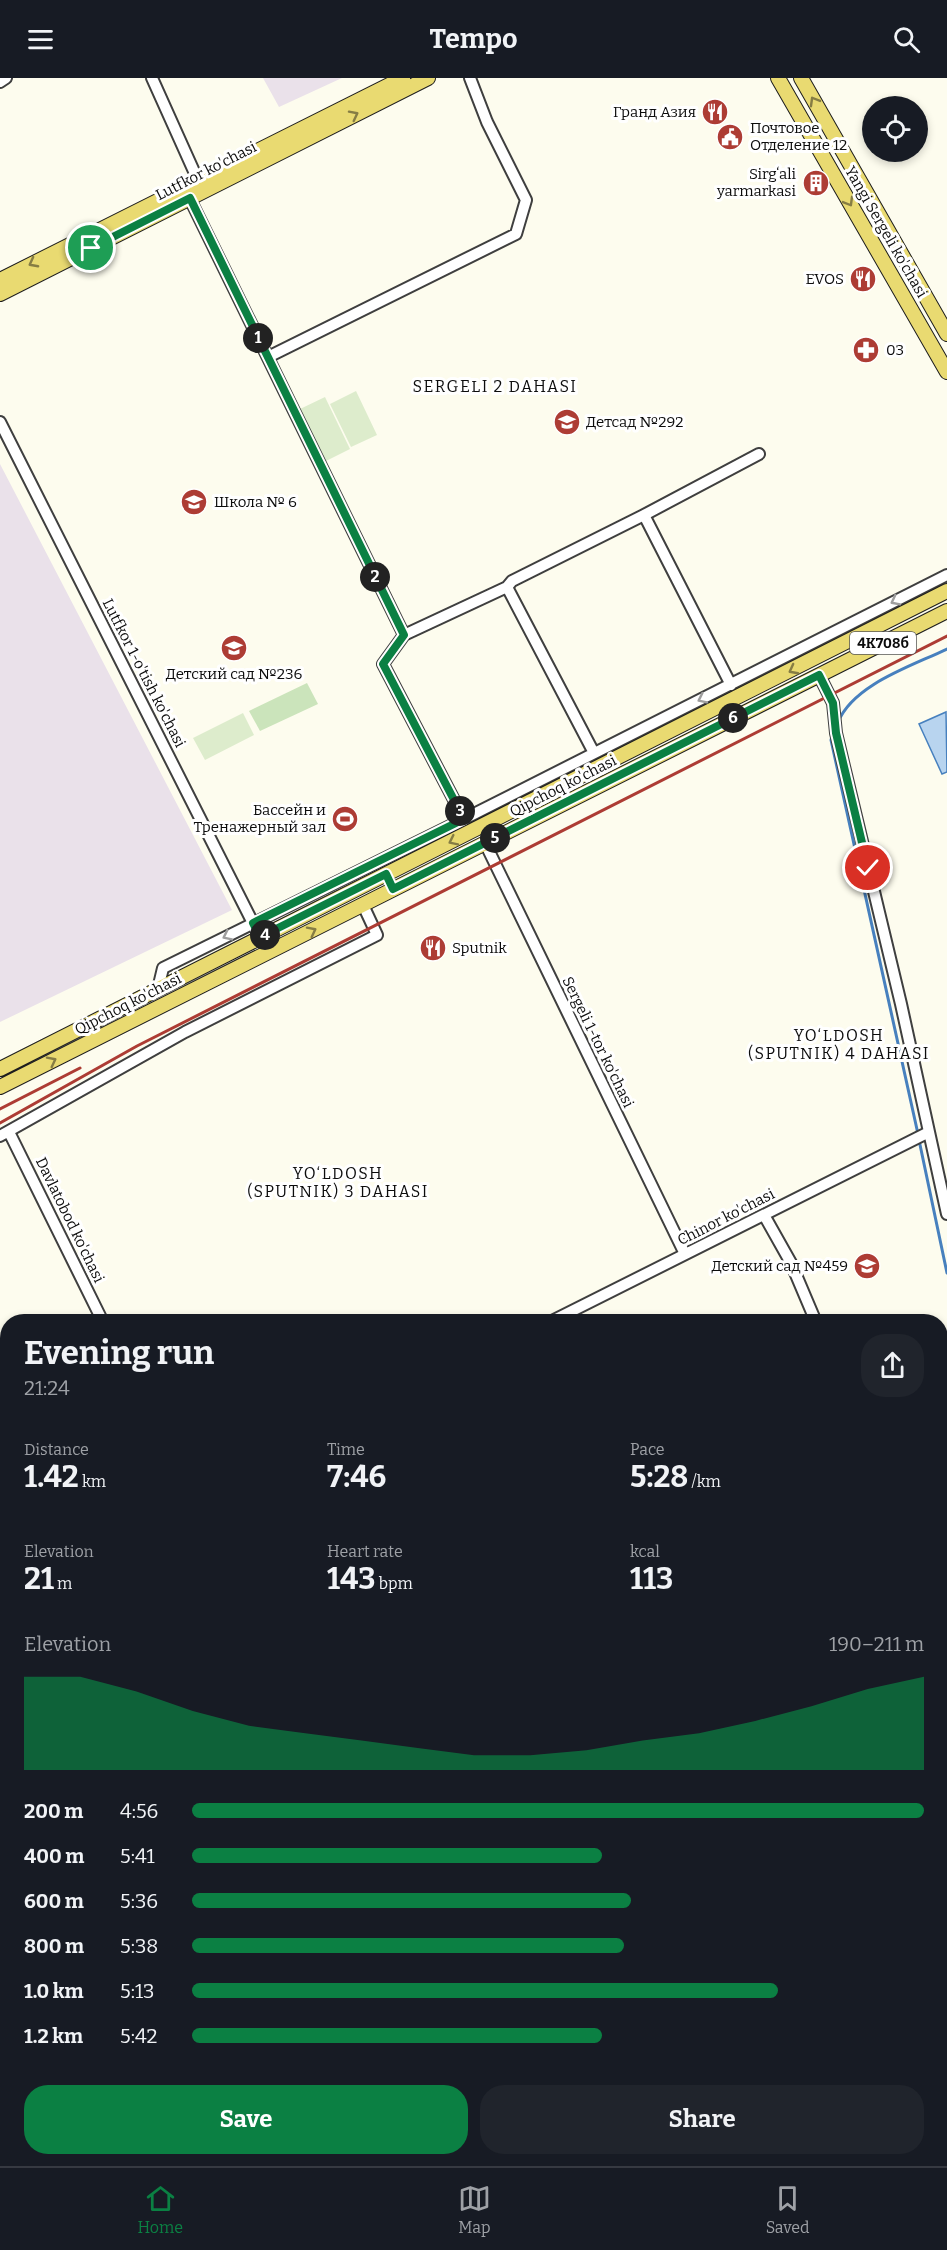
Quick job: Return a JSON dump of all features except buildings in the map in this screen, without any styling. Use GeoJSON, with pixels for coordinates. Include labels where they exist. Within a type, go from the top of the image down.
{"type":"FeatureCollection","features":[{"type":"Feature","properties":{"kind":"main road","name":"Lutfkor ko'chasi"},"geometry":{"type":"LineString","coordinates":[[201,186],[402,78]]}},
{"type":"Feature","properties":{"kind":"main road","name":"Lutfkor ko'chasi"},"geometry":{"type":"LineString","coordinates":[[0,280],[428,78]]}},
{"type":"Feature","properties":{"kind":"main road","name":"Yangi Sergeli ko'chasi"},"geometry":{"type":"LineString","coordinates":[[778,78],[947,372]]}},
{"type":"Feature","properties":{"kind":"main road","name":"Yangi Sergeli ko'chasi"},"geometry":{"type":"LineString","coordinates":[[801,78],[947,334]]}},
{"type":"Feature","properties":{"kind":"main road","name":"Lutfkor ko'chasi"},"geometry":{"type":"LineString","coordinates":[[0,294],[187,193]]}},
{"type":"Feature","properties":{"kind":"main road","name":"Qipchoq ko'chasi"},"geometry":{"type":"LineString","coordinates":[[0,1069],[947,591]]}},
{"type":"Feature","properties":{"kind":"main road","name":"Qipchoq ko'chasi"},"geometry":{"type":"LineString","coordinates":[[0,1088],[947,611]]}},
{"type":"Feature","properties":{"kind":"main road"},"geometry":{"type":"LineString","coordinates":[[845,642],[853,658]]}},
{"type":"Feature","properties":{"kind":"main road"},"geometry":{"type":"LineString","coordinates":[[386,874],[393,889]]}},
{"type":"Feature","properties":{"kind":"main road"},"geometry":{"type":"LineString","coordinates":[[158,989],[165,1004]]}},
{"type":"Feature","properties":{"kind":"street"},"geometry":{"type":"LineString","coordinates":[[0,82],[6,78]]}},
{"type":"Feature","properties":{"kind":"street"},"geometry":{"type":"LineString","coordinates":[[152,78],[201,186]]}},
{"type":"Feature","properties":{"kind":"street"},"geometry":{"type":"LineString","coordinates":[[268,357],[516,234],[526,200],[488,122],[470,78]]}},
{"type":"Feature","properties":{"kind":"street"},"geometry":{"type":"LineString","coordinates":[[187,193],[404,635]]}},
{"type":"Feature","properties":{"kind":"street","name":"Lutfkor 1-o'tish ko'chasi"},"geometry":{"type":"LineString","coordinates":[[0,422],[260,937]]}},
{"type":"Feature","properties":{"kind":"street"},"geometry":{"type":"LineString","coordinates":[[464,819],[383,664],[404,635],[507,587],[512,581],[759,454]]}},
{"type":"Feature","properties":{"kind":"street"},"geometry":{"type":"LineString","coordinates":[[644,515],[731,685]]}},
{"type":"Feature","properties":{"kind":"street","name":"Qipchoq ko'chasi"},"geometry":{"type":"LineString","coordinates":[[158,989],[163,968],[947,575]]}},
{"type":"Feature","properties":{"kind":"street"},"geometry":{"type":"LineString","coordinates":[[507,587],[594,753]]}},
{"type":"Feature","properties":{"kind":"street"},"geometry":{"type":"LineString","coordinates":[[819,675],[833,703],[836,728],[922,1136],[947,1214]]}},
{"type":"Feature","properties":{"kind":"street","name":"Sergeli 1-tor ko'chasi"},"geometry":{"type":"LineString","coordinates":[[485,843],[686,1254]]}},
{"type":"Feature","properties":{"kind":"street"},"geometry":{"type":"LineString","coordinates":[[5,1134],[185,1032],[377,935],[363,905]]}},
{"type":"Feature","properties":{"kind":"street","name":"Davlatobod ko'chasi"},"geometry":{"type":"LineString","coordinates":[[5,1134],[99,1314]]}},
{"type":"Feature","properties":{"kind":"street","name":"Chinor ko'chasi"},"geometry":{"type":"LineString","coordinates":[[566,1314],[922,1136]]}},
{"type":"Feature","properties":{"kind":"street"},"geometry":{"type":"LineString","coordinates":[[764,1215],[791,1263],[813,1314]]}},
{"type":"Feature","properties":{"kind":"shaded area"},"geometry":{"type":"Polygon","coordinates":[[[263,78],[342,78],[279,107],[263,78]]]}},
{"type":"Feature","properties":{"kind":"shaded area"},"geometry":{"type":"Polygon","coordinates":[[[0,464],[232,910],[0,1022],[0,464]]]}},
{"type":"Feature","properties":{"kind":"green space"},"geometry":{"type":"Polygon","coordinates":[[[356,391],[377,435],[351,447],[330,404],[356,391]]]}},
{"type":"Feature","properties":{"kind":"green space"},"geometry":{"type":"Polygon","coordinates":[[[325,397],[350,449],[326,461],[300,409],[325,397]]]}},
{"type":"Feature","properties":{"kind":"green space"},"geometry":{"type":"Polygon","coordinates":[[[307,683],[318,704],[260,731],[249,711],[307,683]]]}},
{"type":"Feature","properties":{"kind":"green space"},"geometry":{"type":"Polygon","coordinates":[[[243,713],[254,735],[205,760],[193,738],[243,713]]]}},
{"type":"Feature","properties":{"kind":"water"},"geometry":{"type":"Polygon","coordinates":[[[946,712],[947,772],[942,774],[919,724],[946,712]]]}},
{"type":"Feature","properties":{"kind":"waterway"},"geometry":{"type":"LineString","coordinates":[[838,722],[846,709],[870,687],[947,649]]}},
{"type":"Feature","properties":{"kind":"waterway"},"geometry":{"type":"LineString","coordinates":[[832,736],[831,740],[918,1134]]}},
{"type":"Feature","properties":{"kind":"waterway"},"geometry":{"type":"LineString","coordinates":[[919,1140],[947,1273]]}},
{"type":"Feature","properties":{"kind":"railway"},"geometry":{"type":"LineString","coordinates":[[0,1123],[137,1046],[947,636]]}},
{"type":"Feature","properties":{"kind":"railway"},"geometry":{"type":"LineString","coordinates":[[0,1109],[80,1068]]}},
{"type":"Feature","properties":{"kind":"place","name":"Гранд Азия"},"geometry":{"type":"Point","coordinates":[715,112]}},
{"type":"Feature","properties":{"kind":"place","name":"Почтовое Отделение 12"},"geometry":{"type":"Point","coordinates":[730,137]}},
{"type":"Feature","properties":{"kind":"place","name":"Sirgʻali yarmarkasi"},"geometry":{"type":"Point","coordinates":[816,183]}},
{"type":"Feature","properties":{"kind":"place","name":"EVOS"},"geometry":{"type":"Point","coordinates":[863,279]}},
{"type":"Feature","properties":{"kind":"place","name":"03"},"geometry":{"type":"Point","coordinates":[866,350]}},
{"type":"Feature","properties":{"kind":"place","name":"Детсад №292"},"geometry":{"type":"Point","coordinates":[567,422]}},
{"type":"Feature","properties":{"kind":"place","name":"Школа № 6"},"geometry":{"type":"Point","coordinates":[194,502]}},
{"type":"Feature","properties":{"kind":"place","name":"Детский сад №236"},"geometry":{"type":"Point","coordinates":[234,648]}},
{"type":"Feature","properties":{"kind":"place","name":"Бассейн и Тренажерный зал"},"geometry":{"type":"Point","coordinates":[345,819]}},
{"type":"Feature","properties":{"kind":"place","name":"Sputnik"},"geometry":{"type":"Point","coordinates":[433,948]}},
{"type":"Feature","properties":{"kind":"place","name":"Детский сад №459"},"geometry":{"type":"Point","coordinates":[867,1266]}},
{"type":"Feature","properties":{"kind":"district","name":"SERGELI 2 DAHASI"},"geometry":{"type":"Point","coordinates":[495,386]}},
{"type":"Feature","properties":{"kind":"district","name":"YO‘LDOSH (SPUTNIK) 4 DAHASI"},"geometry":{"type":"Point","coordinates":[839,1044]}},
{"type":"Feature","properties":{"kind":"district","name":"YO‘LDOSH (SPUTNIK) 3 DAHASI"},"geometry":{"type":"Point","coordinates":[338,1182]}},
{"type":"Feature","properties":{"kind":"route"},"geometry":{"type":"LineString","coordinates":[[91,248],[190,198],[404,635],[383,664],[464,819],[253,923],[260,937],[386,874],[393,889],[819,675],[833,703],[836,733],[868,868]]}}]}
